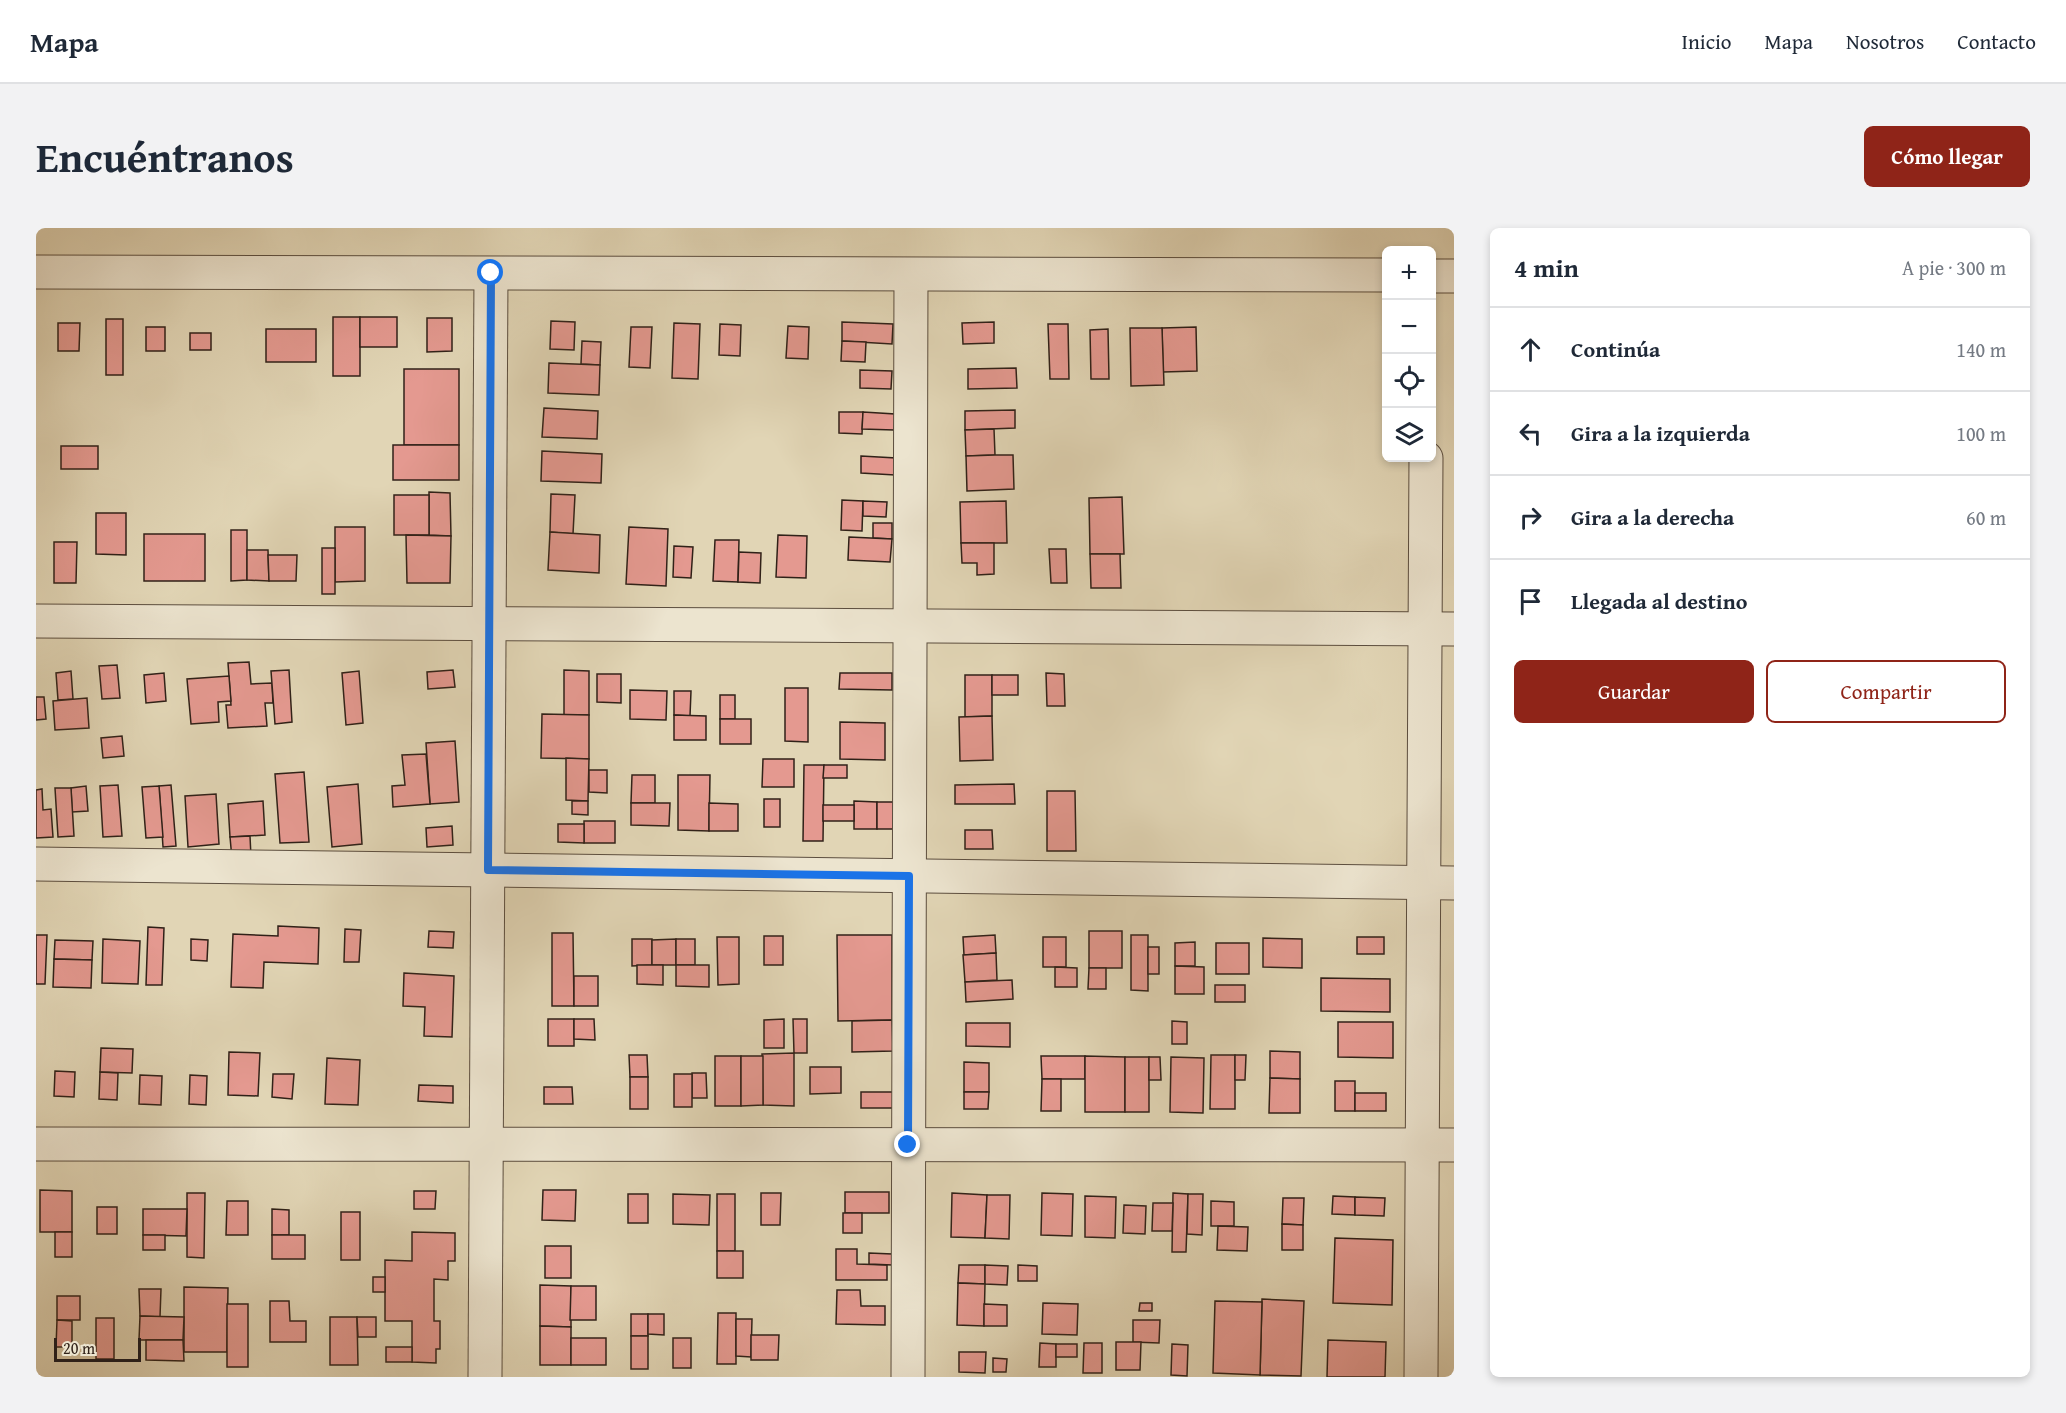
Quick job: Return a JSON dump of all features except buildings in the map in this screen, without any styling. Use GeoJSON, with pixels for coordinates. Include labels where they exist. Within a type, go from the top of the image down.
{"type":"FeatureCollection","features":[{"type":"Feature","properties":{"kind":"street"},"geometry":{"type":"LineString","coordinates":[[36,273],[1382,276]]}},
{"type":"Feature","properties":{"kind":"street"},"geometry":{"type":"LineString","coordinates":[[485,1377],[491,273]]}},
{"type":"Feature","properties":{"kind":"street"},"geometry":{"type":"LineString","coordinates":[[908,1377],[910,274]]}},
{"type":"Feature","properties":{"kind":"street"},"geometry":{"type":"LineString","coordinates":[[1436,276],[1454,276]]}},
{"type":"Feature","properties":{"kind":"street"},"geometry":{"type":"LineString","coordinates":[[1421,1377],[1438,1146],[1440,629],[1426,462]]}},
{"type":"Feature","properties":{"kind":"street"},"geometry":{"type":"LineString","coordinates":[[36,621],[1440,629]]}},
{"type":"Feature","properties":{"kind":"street"},"geometry":{"type":"LineString","coordinates":[[36,864],[1439,883]]}},
{"type":"Feature","properties":{"kind":"street"},"geometry":{"type":"LineString","coordinates":[[36,1144],[1438,1146]]}},
{"type":"Feature","properties":{"kind":"route"},"geometry":{"type":"LineString","coordinates":[[491,273],[488,870],[909,876],[908,1145]]}}]}
